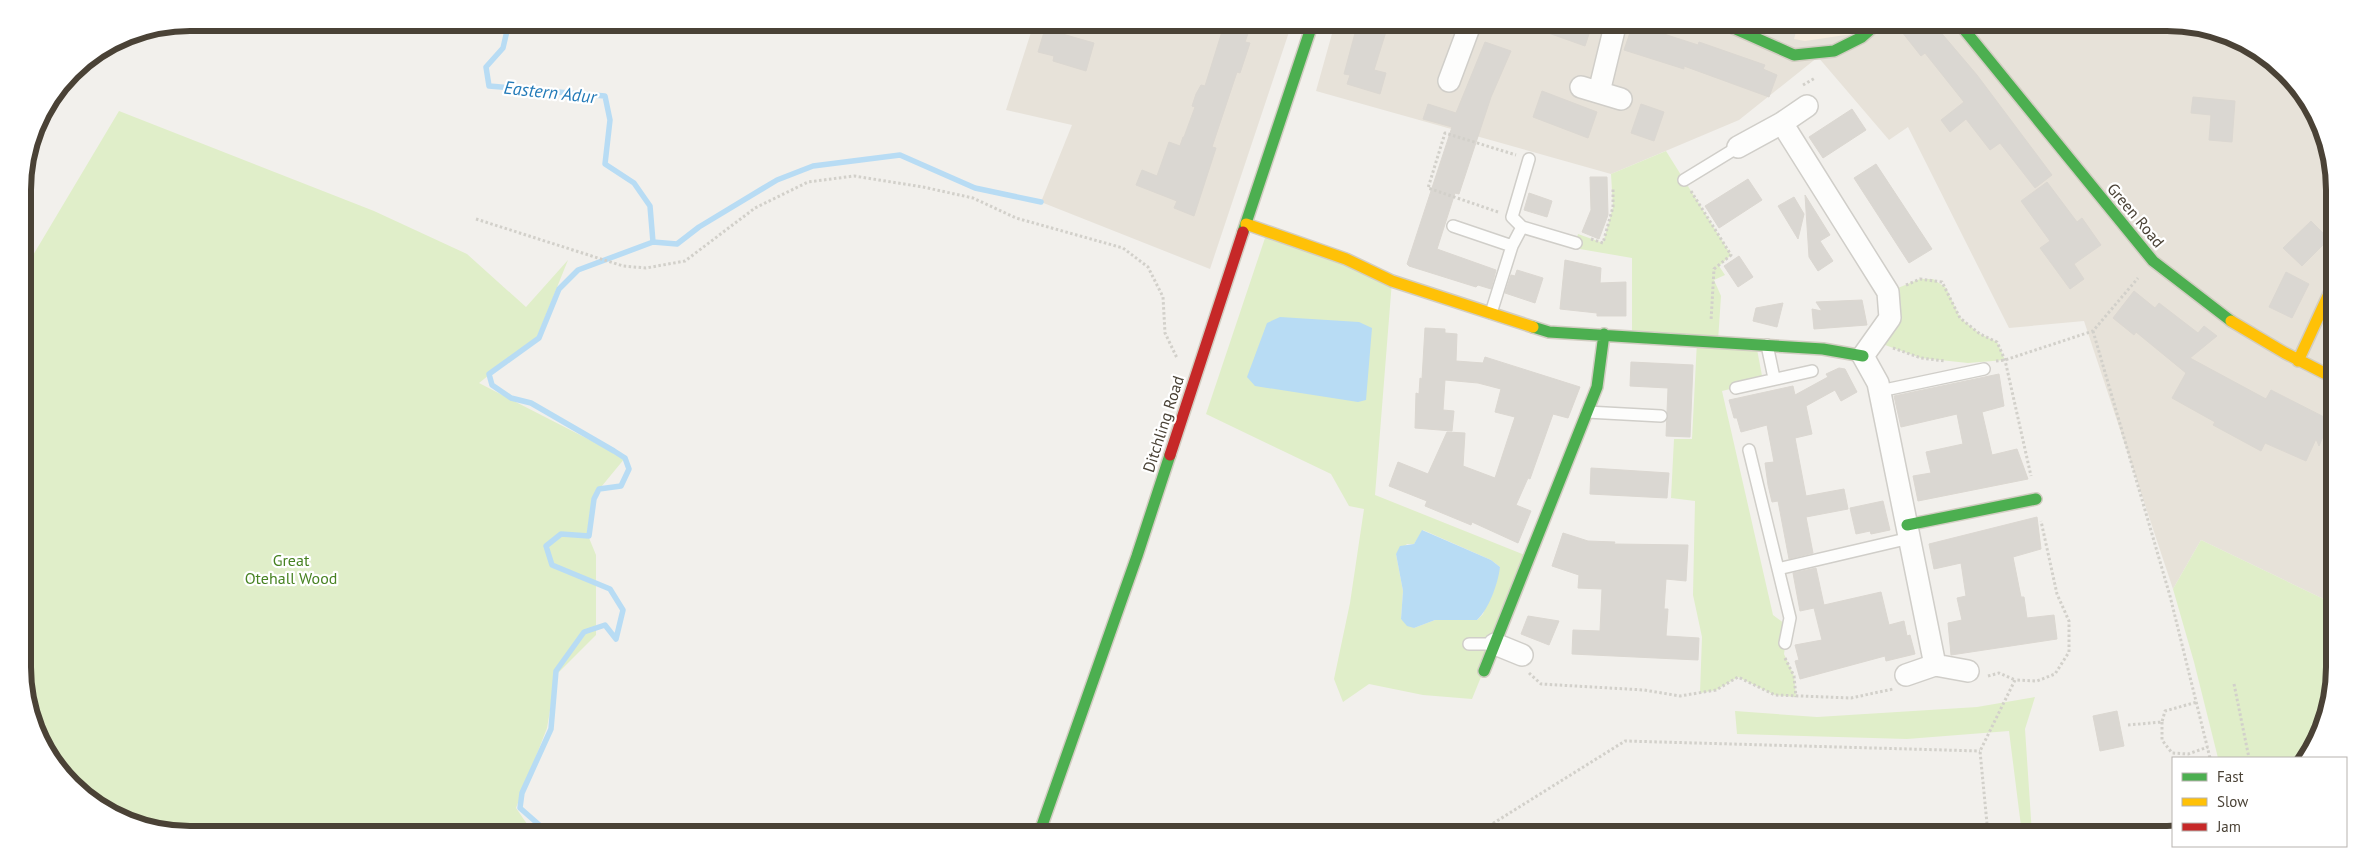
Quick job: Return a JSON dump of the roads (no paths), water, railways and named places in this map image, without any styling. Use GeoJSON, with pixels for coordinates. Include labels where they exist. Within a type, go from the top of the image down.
{"type":"FeatureCollection","features":[{"type":"Feature","properties":{"kind":"street","name":"Ditchling Road"},"geometry":{"type":"LineString","coordinates":[[1042,826],[1136,556],[1310,31]]}},
{"type":"Feature","properties":{"kind":"street"},"geometry":{"type":"LineString","coordinates":[[1449,82],[1468,31]]}},
{"type":"Feature","properties":{"kind":"street"},"geometry":{"type":"LineString","coordinates":[[1613,31],[1590,90],[1621,99]]}},
{"type":"Feature","properties":{"kind":"street"},"geometry":{"type":"LineString","coordinates":[[1740,31],[1794,55],[1834,51],[1862,37],[1869,31]]}},
{"type":"Feature","properties":{"kind":"street","name":"Green Road"},"geometry":{"type":"LineString","coordinates":[[1965,31],[2153,261],[2184,288],[2236,326],[2298,361],[2326,374]]}},
{"type":"Feature","properties":{"kind":"street"},"geometry":{"type":"LineString","coordinates":[[1738,147],[1782,124],[1807,106]]}},
{"type":"Feature","properties":{"kind":"street"},"geometry":{"type":"LineString","coordinates":[[1782,124],[1888,292],[1890,318],[1863,356]]}},
{"type":"Feature","properties":{"kind":"street"},"geometry":{"type":"LineString","coordinates":[[1246,224],[1346,259],[1392,281],[1549,332],[1823,348],[1863,356],[1878,383],[1880,391],[1935,665]]}},
{"type":"Feature","properties":{"kind":"street"},"geometry":{"type":"LineString","coordinates":[[2298,361],[2326,300]]}},
{"type":"Feature","properties":{"kind":"street"},"geometry":{"type":"LineString","coordinates":[[1484,671],[1597,387],[1604,334]]}},
{"type":"Feature","properties":{"kind":"street"},"geometry":{"type":"LineString","coordinates":[[1908,531],[2036,499]]}},
{"type":"Feature","properties":{"kind":"street"},"geometry":{"type":"LineString","coordinates":[[1495,644],[1522,655]]}},
{"type":"Feature","properties":{"kind":"street"},"geometry":{"type":"LineString","coordinates":[[1902,681],[1935,665],[1976,674]]}},
{"type":"Feature","properties":{"kind":"lane"},"geometry":{"type":"LineString","coordinates":[[1684,180],[1738,147]]}},
{"type":"Feature","properties":{"kind":"lane"},"geometry":{"type":"LineString","coordinates":[[1529,159],[1512,217],[1522,227],[1570,242]]}},
{"type":"Feature","properties":{"kind":"lane"},"geometry":{"type":"LineString","coordinates":[[1453,226],[1512,246]]}},
{"type":"Feature","properties":{"kind":"lane"},"geometry":{"type":"LineString","coordinates":[[1491,313],[1512,246],[1522,227]]}},
{"type":"Feature","properties":{"kind":"lane"},"geometry":{"type":"LineString","coordinates":[[1767,345],[1774,378]]}},
{"type":"Feature","properties":{"kind":"lane"},"geometry":{"type":"LineString","coordinates":[[1880,391],[1984,369]]}},
{"type":"Feature","properties":{"kind":"lane"},"geometry":{"type":"LineString","coordinates":[[1736,388],[1774,378],[1812,372]]}},
{"type":"Feature","properties":{"kind":"lane"},"geometry":{"type":"LineString","coordinates":[[1587,412],[1661,416]]}},
{"type":"Feature","properties":{"kind":"lane"},"geometry":{"type":"LineString","coordinates":[[1749,450],[1790,618],[1785,642]]}},
{"type":"Feature","properties":{"kind":"lane"},"geometry":{"type":"LineString","coordinates":[[1778,569],[1908,531]]}},
{"type":"Feature","properties":{"kind":"lane"},"geometry":{"type":"LineString","coordinates":[[1470,644],[1495,644]]}},
{"type":"Feature","properties":{"kind":"water"},"geometry":{"type":"Polygon","coordinates":[[[1280,317],[1359,322],[1372,328],[1366,400],[1358,402],[1255,386],[1247,377],[1267,323],[1280,317]]]}},
{"type":"Feature","properties":{"kind":"water"},"geometry":{"type":"Polygon","coordinates":[[[1422,530],[1491,560],[1500,567],[1492,596],[1477,620],[1435,620],[1414,628],[1407,626],[1401,619],[1403,591],[1396,554],[1400,546],[1414,544],[1422,530]]]}},
{"type":"Feature","properties":{"kind":"waterway","name":"Eastern Adur"},"geometry":{"type":"LineString","coordinates":[[507,31],[503,48],[486,67],[489,86],[605,96],[610,120],[605,164],[634,183],[650,206],[653,242]]}},
{"type":"Feature","properties":{"kind":"waterway"},"geometry":{"type":"LineString","coordinates":[[540,826],[520,808],[522,793],[551,729],[556,671],[584,632],[605,625],[616,639],[623,610],[610,589],[552,565],[546,546],[561,534],[589,536],[594,499],[599,489],[621,486],[629,469],[625,458],[614,451],[531,403],[511,398],[492,385],[489,374],[539,338],[559,289],[578,270],[653,242],[677,244],[699,227],[777,180],[813,166],[900,155],[975,188],[1041,202]]}},
{"type":"Feature","properties":{"kind":"park label","name":"Great Otehall Wood"},"geometry":{"type":"Point","coordinates":[291,569]}}]}
